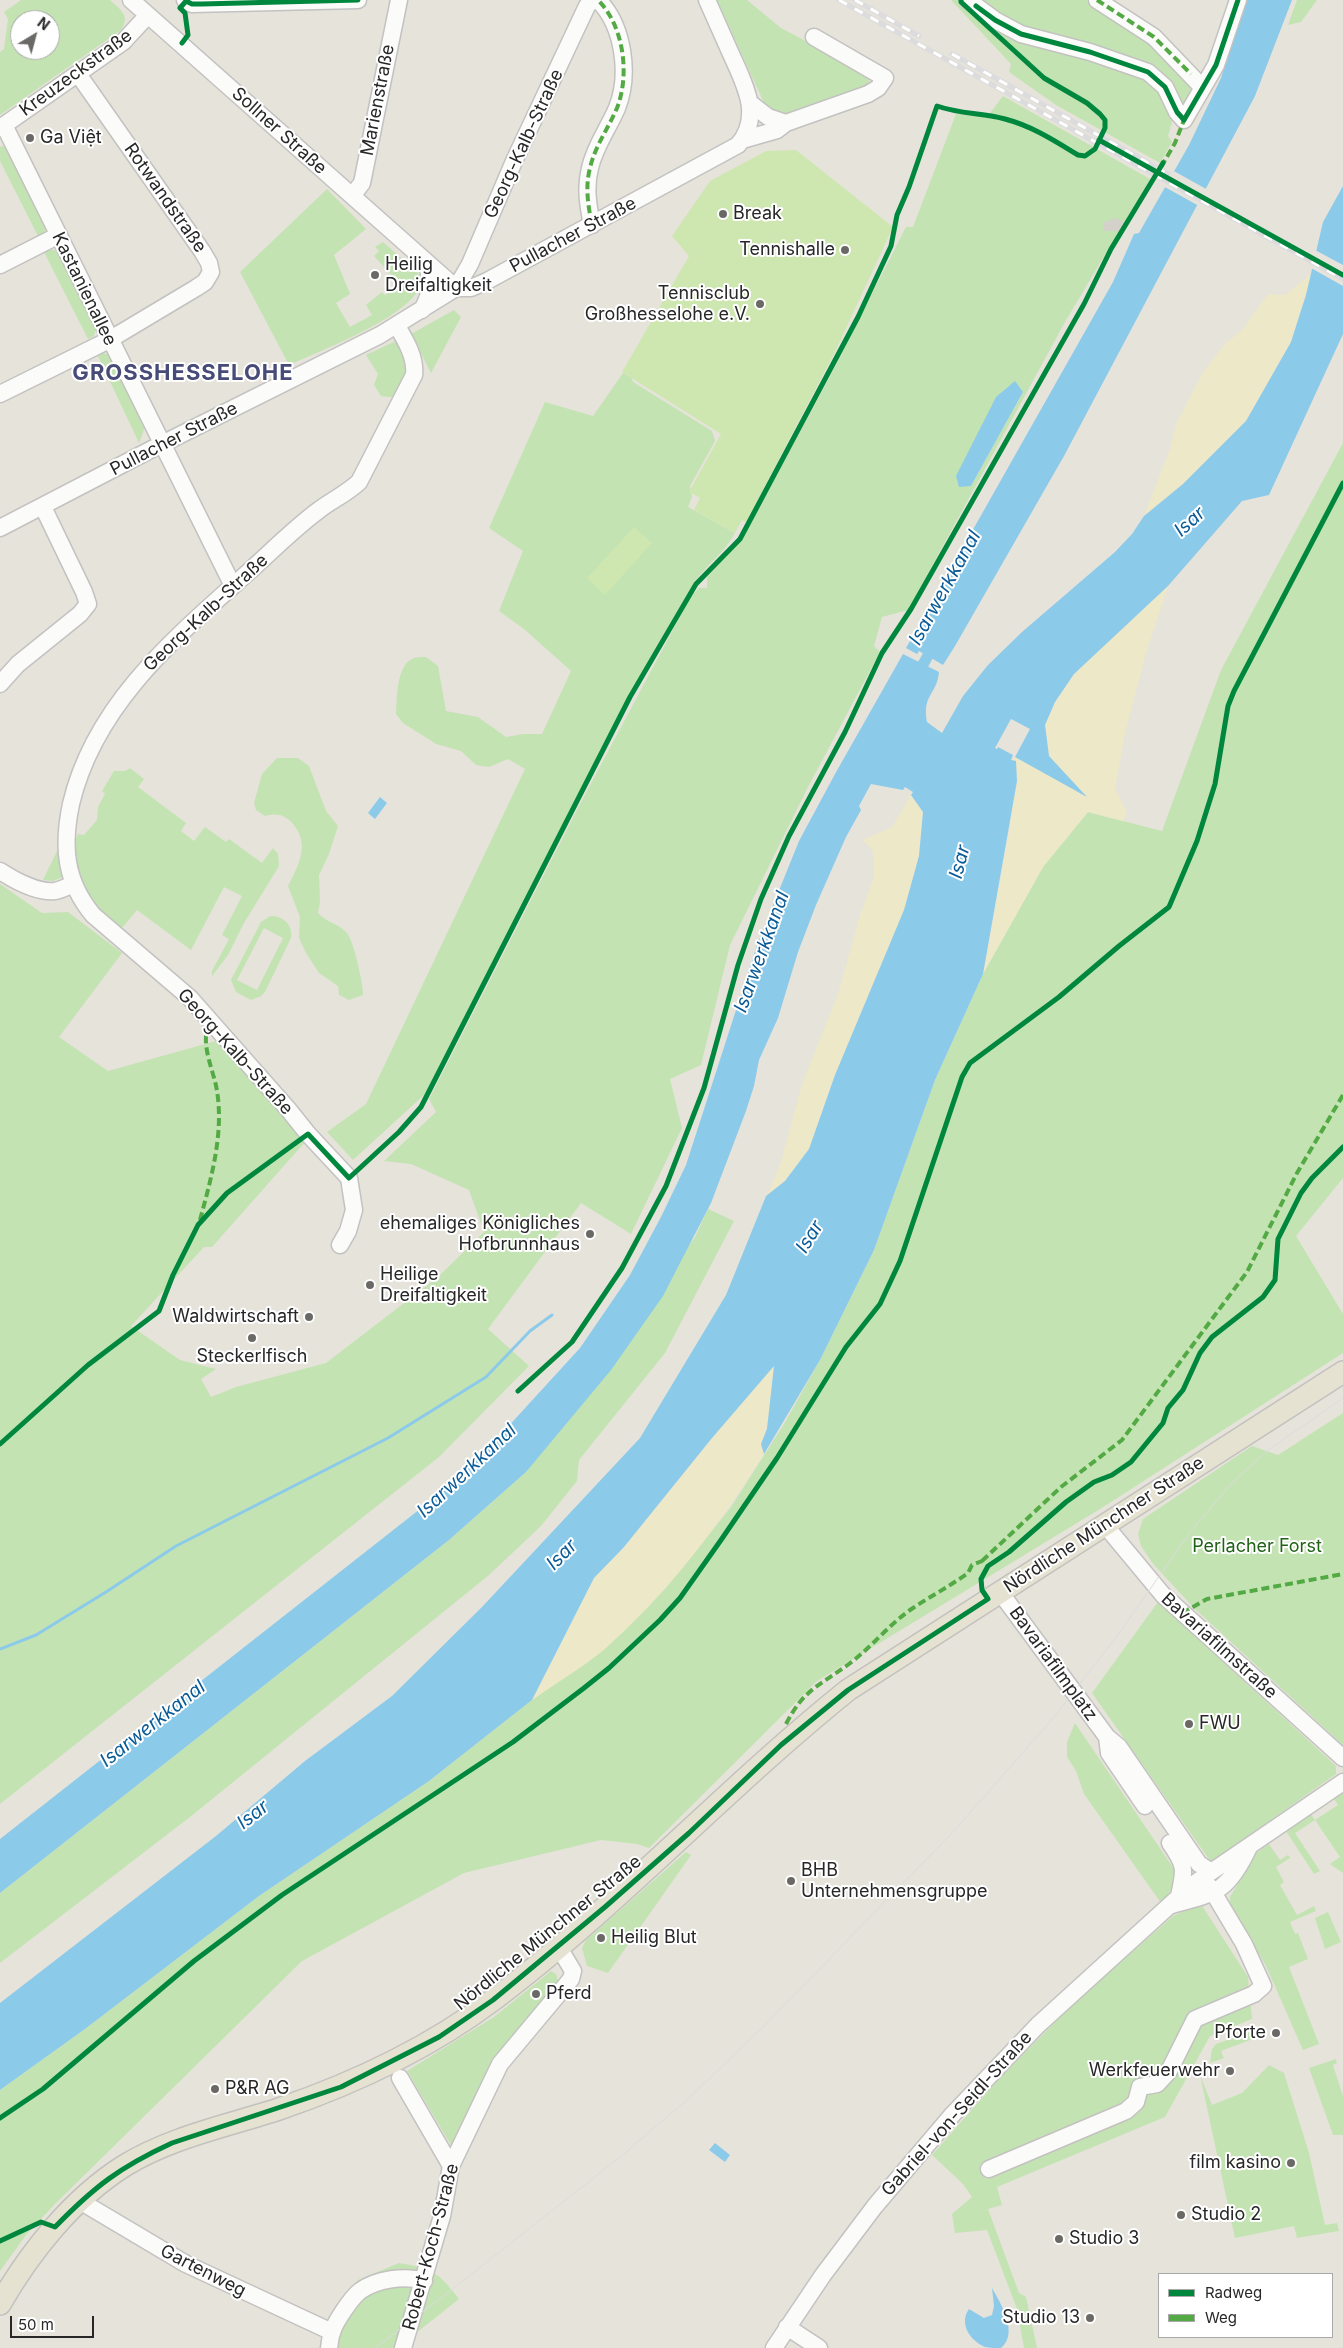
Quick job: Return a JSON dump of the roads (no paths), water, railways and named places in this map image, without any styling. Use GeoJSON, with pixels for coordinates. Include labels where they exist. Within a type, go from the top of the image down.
{"type":"FeatureCollection","features":[{"type":"Feature","properties":{"kind":"main road","name":"Nördliche Münchner Straße"},"geometry":{"type":"LineString","coordinates":[[0,2304],[32,2255],[80,2201],[126,2165],[172,2142],[341,2087],[392,2063],[438,2037],[493,2000],[650,1869],[782,1745],[848,1690],[1343,1372]]}},
{"type":"Feature","properties":{"kind":"street","name":"Sollner Straße"},"geometry":{"type":"LineString","coordinates":[[131,0],[456,288]]}},
{"type":"Feature","properties":{"kind":"street"},"geometry":{"type":"LineString","coordinates":[[185,1],[192,4],[202,4],[358,0]]}},
{"type":"Feature","properties":{"kind":"street","name":"Marienstraße"},"geometry":{"type":"LineString","coordinates":[[352,196],[362,183],[399,0]]}},
{"type":"Feature","properties":{"kind":"street","name":"Georg-Kalb-Straße"},"geometry":{"type":"LineString","coordinates":[[456,288],[470,264],[515,159],[592,0]]}},
{"type":"Feature","properties":{"kind":"street"},"geometry":{"type":"LineString","coordinates":[[592,224],[587,198],[590,169],[595,150],[617,106],[624,77],[619,40],[612,20],[605,7],[598,0]]}},
{"type":"Feature","properties":{"kind":"street"},"geometry":{"type":"LineString","coordinates":[[707,0],[746,85],[750,103],[750,121],[742,140]]}},
{"type":"Feature","properties":{"kind":"street"},"geometry":{"type":"LineString","coordinates":[[968,0],[995,20],[1021,34],[1090,52],[1148,72],[1165,87],[1180,116],[1216,65],[1238,0]]}},
{"type":"Feature","properties":{"kind":"street"},"geometry":{"type":"LineString","coordinates":[[1097,0],[1154,37],[1202,87]]}},
{"type":"Feature","properties":{"kind":"street","name":"Kreuzeckstraße"},"geometry":{"type":"LineString","coordinates":[[2,127],[123,42],[148,15]]}},
{"type":"Feature","properties":{"kind":"street"},"geometry":{"type":"LineString","coordinates":[[742,140],[777,130],[786,123],[868,94],[878,88],[885,78],[814,37]]}},
{"type":"Feature","properties":{"kind":"street","name":"Rotwandstraße"},"geometry":{"type":"LineString","coordinates":[[78,74],[202,251],[209,263],[211,272],[205,282],[109,340]]}},
{"type":"Feature","properties":{"kind":"street"},"geometry":{"type":"LineString","coordinates":[[750,103],[768,117],[786,123]]}},
{"type":"Feature","properties":{"kind":"street","name":"Kastanienallee"},"geometry":{"type":"LineString","coordinates":[[2,127],[59,235],[109,340],[233,586]]}},
{"type":"Feature","properties":{"kind":"street","name":"Pullacher Straße"},"geometry":{"type":"LineString","coordinates":[[0,528],[161,444],[397,326],[456,288],[471,288],[486,281],[724,154],[742,140]]}},
{"type":"Feature","properties":{"kind":"street"},"geometry":{"type":"LineString","coordinates":[[0,265],[59,235]]}},
{"type":"Feature","properties":{"kind":"street"},"geometry":{"type":"LineString","coordinates":[[422,310],[429,297],[432,285],[426,262]]}},
{"type":"Feature","properties":{"kind":"street","name":"Georg-Kalb-Straße"},"geometry":{"type":"LineString","coordinates":[[340,1245],[348,1231],[354,1210],[349,1178],[308,1134],[201,1009],[93,914],[81,900],[73,884],[65,845],[68,816],[79,772],[94,740],[118,702],[155,657],[318,510],[348,492],[359,482],[414,376],[415,366],[412,356],[397,326]]}},
{"type":"Feature","properties":{"kind":"street"},"geometry":{"type":"LineString","coordinates":[[0,394],[109,340]]}},
{"type":"Feature","properties":{"kind":"street"},"geometry":{"type":"LineString","coordinates":[[0,684],[18,664],[80,614],[88,604],[84,592],[42,507]]}},
{"type":"Feature","properties":{"kind":"street"},"geometry":{"type":"LineString","coordinates":[[0,871],[37,889],[49,892],[57,891],[73,884]]}},
{"type":"Feature","properties":{"kind":"street","name":"Bavariafilmstraße"},"geometry":{"type":"LineString","coordinates":[[1104,1524],[1163,1595],[1343,1758]]}},
{"type":"Feature","properties":{"kind":"street","name":"Bavariafilmplatz"},"geometry":{"type":"LineString","coordinates":[[989,2169],[1126,2111],[1136,2102],[1140,2087],[1157,2084],[1169,2070],[1195,2020],[1254,1994],[1263,1986],[1244,1944],[1199,1864],[1119,1747],[1107,1737],[994,1595]]}},
{"type":"Feature","properties":{"kind":"street","name":"Bavariafilmplatz"},"geometry":{"type":"LineString","coordinates":[[1107,1737],[1109,1753],[1182,1860],[1184,1871],[1174,1901]]}},
{"type":"Feature","properties":{"kind":"street","name":"Gabriel-von-Seidl-Straße"},"geometry":{"type":"LineString","coordinates":[[1174,1901],[1211,1884],[1232,1857],[1343,1782]]}},
{"type":"Feature","properties":{"kind":"street","name":"Gabriel-von-Seidl-Straße"},"geometry":{"type":"LineString","coordinates":[[774,2348],[865,2218],[959,2108],[1038,2024],[1192,1885],[1211,1884],[1226,1886],[1250,1845]]}},
{"type":"Feature","properties":{"kind":"street","name":"Robert-Koch-Straße"},"geometry":{"type":"LineString","coordinates":[[403,2348],[442,2216],[450,2166],[500,2064],[571,1979],[573,1971],[558,1946]]}},
{"type":"Feature","properties":{"kind":"street"},"geometry":{"type":"LineString","coordinates":[[400,2078],[450,2166]]}},
{"type":"Feature","properties":{"kind":"street","name":"Gartenweg"},"geometry":{"type":"LineString","coordinates":[[80,2201],[186,2264],[332,2332]]}},
{"type":"Feature","properties":{"kind":"street"},"geometry":{"type":"LineString","coordinates":[[329,2348],[332,2332],[343,2313],[360,2291],[387,2280],[411,2277],[424,2281]]}},
{"type":"Feature","properties":{"kind":"street"},"geometry":{"type":"LineString","coordinates":[[787,2327],[819,2348]]}},
{"type":"Feature","properties":{"kind":"water"},"geometry":{"type":"Polygon","coordinates":[[[1246,0],[1292,0],[1255,96],[1064,456],[955,646],[943,665],[919,651],[917,654],[906,648],[1113,282],[1134,234],[1139,233],[1189,145],[1221,78],[1246,0]]]}},
{"type":"Feature","properties":{"kind":"water","name":"Isar"},"geometry":{"type":"Polygon","coordinates":[[[1343,186],[1343,334],[1269,495],[1242,501],[1168,586],[1074,674],[1055,702],[1045,725],[1049,756],[1087,797],[1015,757],[1030,729],[1011,719],[995,748],[997,749],[998,747],[1013,755],[1011,760],[1016,761],[1017,781],[983,974],[935,1080],[874,1250],[820,1360],[764,1454],[761,1444],[767,1429],[774,1366],[712,1438],[624,1547],[594,1578],[532,1700],[429,1781],[259,1896],[85,2029],[0,2090],[0,2003],[216,1836],[305,1761],[392,1696],[482,1607],[640,1438],[726,1295],[766,1196],[785,1181],[809,1149],[835,1075],[904,910],[919,856],[923,812],[911,795],[913,792],[905,787],[903,790],[871,784],[859,806],[861,810],[846,837],[798,952],[778,1018],[759,1060],[754,1086],[746,1111],[711,1203],[663,1296],[611,1370],[526,1472],[449,1540],[0,1893],[0,1839],[420,1509],[494,1442],[580,1348],[630,1275],[686,1165],[757,945],[799,841],[903,654],[939,672],[936,686],[926,706],[926,713],[927,722],[942,733],[963,696],[988,665],[1022,632],[1115,552],[1132,534],[1144,516],[1183,484],[1246,421],[1291,342],[1306,295],[1323,222],[1343,186]]]}},
{"type":"Feature","properties":{"kind":"water"},"geometry":{"type":"Polygon","coordinates":[[[1015,381],[1023,392],[971,486],[959,487],[956,476],[996,397],[1015,381]]]}},
{"type":"Feature","properties":{"kind":"water"},"geometry":{"type":"Polygon","coordinates":[[[380,797],[387,803],[375,819],[368,813],[380,797]]]}},
{"type":"Feature","properties":{"kind":"water"},"geometry":{"type":"Polygon","coordinates":[[[715,2143],[730,2155],[725,2162],[709,2150],[715,2143]]]}},
{"type":"Feature","properties":{"kind":"water"},"geometry":{"type":"Polygon","coordinates":[[[992,2288],[1007,2318],[1008,2335],[1006,2342],[1001,2348],[985,2347],[979,2344],[970,2336],[965,2325],[966,2314],[969,2309],[984,2318],[992,2315],[994,2306],[992,2288]]]}},
{"type":"Feature","properties":{"kind":"waterway","name":"Isarwerkkanal"},"geometry":{"type":"LineString","coordinates":[[916,677],[935,643]]}},
{"type":"Feature","properties":{"kind":"waterway"},"geometry":{"type":"LineString","coordinates":[[0,1649],[36,1635],[176,1546],[388,1438],[486,1377],[530,1331],[552,1315]]}},
{"type":"Feature","properties":{"kind":"tram line"},"geometry":{"type":"LineString","coordinates":[[375,2348],[620,2157],[688,2099],[762,2028],[953,1832],[1055,1716],[1120,1632],[1190,1532],[1233,1482],[1267,1451],[1343,1398]]}},
{"type":"Feature","properties":{"kind":"railway"},"geometry":{"type":"LineString","coordinates":[[839,0],[1343,279]]}},
{"type":"Feature","properties":{"kind":"railway"},"geometry":{"type":"LineString","coordinates":[[855,0],[919,36]]}},
{"type":"Feature","properties":{"kind":"railway"},"geometry":{"type":"LineString","coordinates":[[952,54],[1168,174]]}},
{"type":"Feature","properties":{"kind":"place","name":"Ga Việt"},"geometry":{"type":"Point","coordinates":[30,138]}},
{"type":"Feature","properties":{"kind":"place","name":"Break"},"geometry":{"type":"Point","coordinates":[723,214]}},
{"type":"Feature","properties":{"kind":"place","name":"Tennishalle"},"geometry":{"type":"Point","coordinates":[845,250]}},
{"type":"Feature","properties":{"kind":"place","name":"Heilig Dreifaltigkeit"},"geometry":{"type":"Point","coordinates":[375,275]}},
{"type":"Feature","properties":{"kind":"place","name":"Tennisclub Großhesselohe e.V."},"geometry":{"type":"Point","coordinates":[760,304]}},
{"type":"Feature","properties":{"kind":"place","name":"ehemaliges Königliches Hofbrunnhaus"},"geometry":{"type":"Point","coordinates":[590,1234]}},
{"type":"Feature","properties":{"kind":"place","name":"Heilige Dreifaltigkeit"},"geometry":{"type":"Point","coordinates":[370,1285]}},
{"type":"Feature","properties":{"kind":"place","name":"Waldwirtschaft"},"geometry":{"type":"Point","coordinates":[309,1317]}},
{"type":"Feature","properties":{"kind":"place","name":"Steckerlfisch"},"geometry":{"type":"Point","coordinates":[252,1338]}},
{"type":"Feature","properties":{"kind":"place","name":"FWU"},"geometry":{"type":"Point","coordinates":[1189,1724]}},
{"type":"Feature","properties":{"kind":"place","name":"BHB Unternehmensgruppe"},"geometry":{"type":"Point","coordinates":[791,1881]}},
{"type":"Feature","properties":{"kind":"place","name":"Heilig Blut"},"geometry":{"type":"Point","coordinates":[601,1938]}},
{"type":"Feature","properties":{"kind":"place","name":"Pferd"},"geometry":{"type":"Point","coordinates":[536,1994]}},
{"type":"Feature","properties":{"kind":"place","name":"Pforte"},"geometry":{"type":"Point","coordinates":[1276,2033]}},
{"type":"Feature","properties":{"kind":"place","name":"Werkfeuerwehr"},"geometry":{"type":"Point","coordinates":[1230,2071]}},
{"type":"Feature","properties":{"kind":"place","name":"P&R AG"},"geometry":{"type":"Point","coordinates":[215,2089]}},
{"type":"Feature","properties":{"kind":"place","name":"film kasino"},"geometry":{"type":"Point","coordinates":[1291,2163]}},
{"type":"Feature","properties":{"kind":"place","name":"Studio 2"},"geometry":{"type":"Point","coordinates":[1181,2215]}},
{"type":"Feature","properties":{"kind":"place","name":"Studio 3"},"geometry":{"type":"Point","coordinates":[1059,2239]}},
{"type":"Feature","properties":{"kind":"place","name":"Studio 13"},"geometry":{"type":"Point","coordinates":[1090,2318]}},
{"type":"Feature","properties":{"kind":"district","name":"GROSSHESSELOHE"},"geometry":{"type":"Point","coordinates":[183,373]}},
{"type":"Feature","properties":{"kind":"park label","name":"Perlacher Forst"},"geometry":{"type":"Point","coordinates":[1257,1547]}}]}
